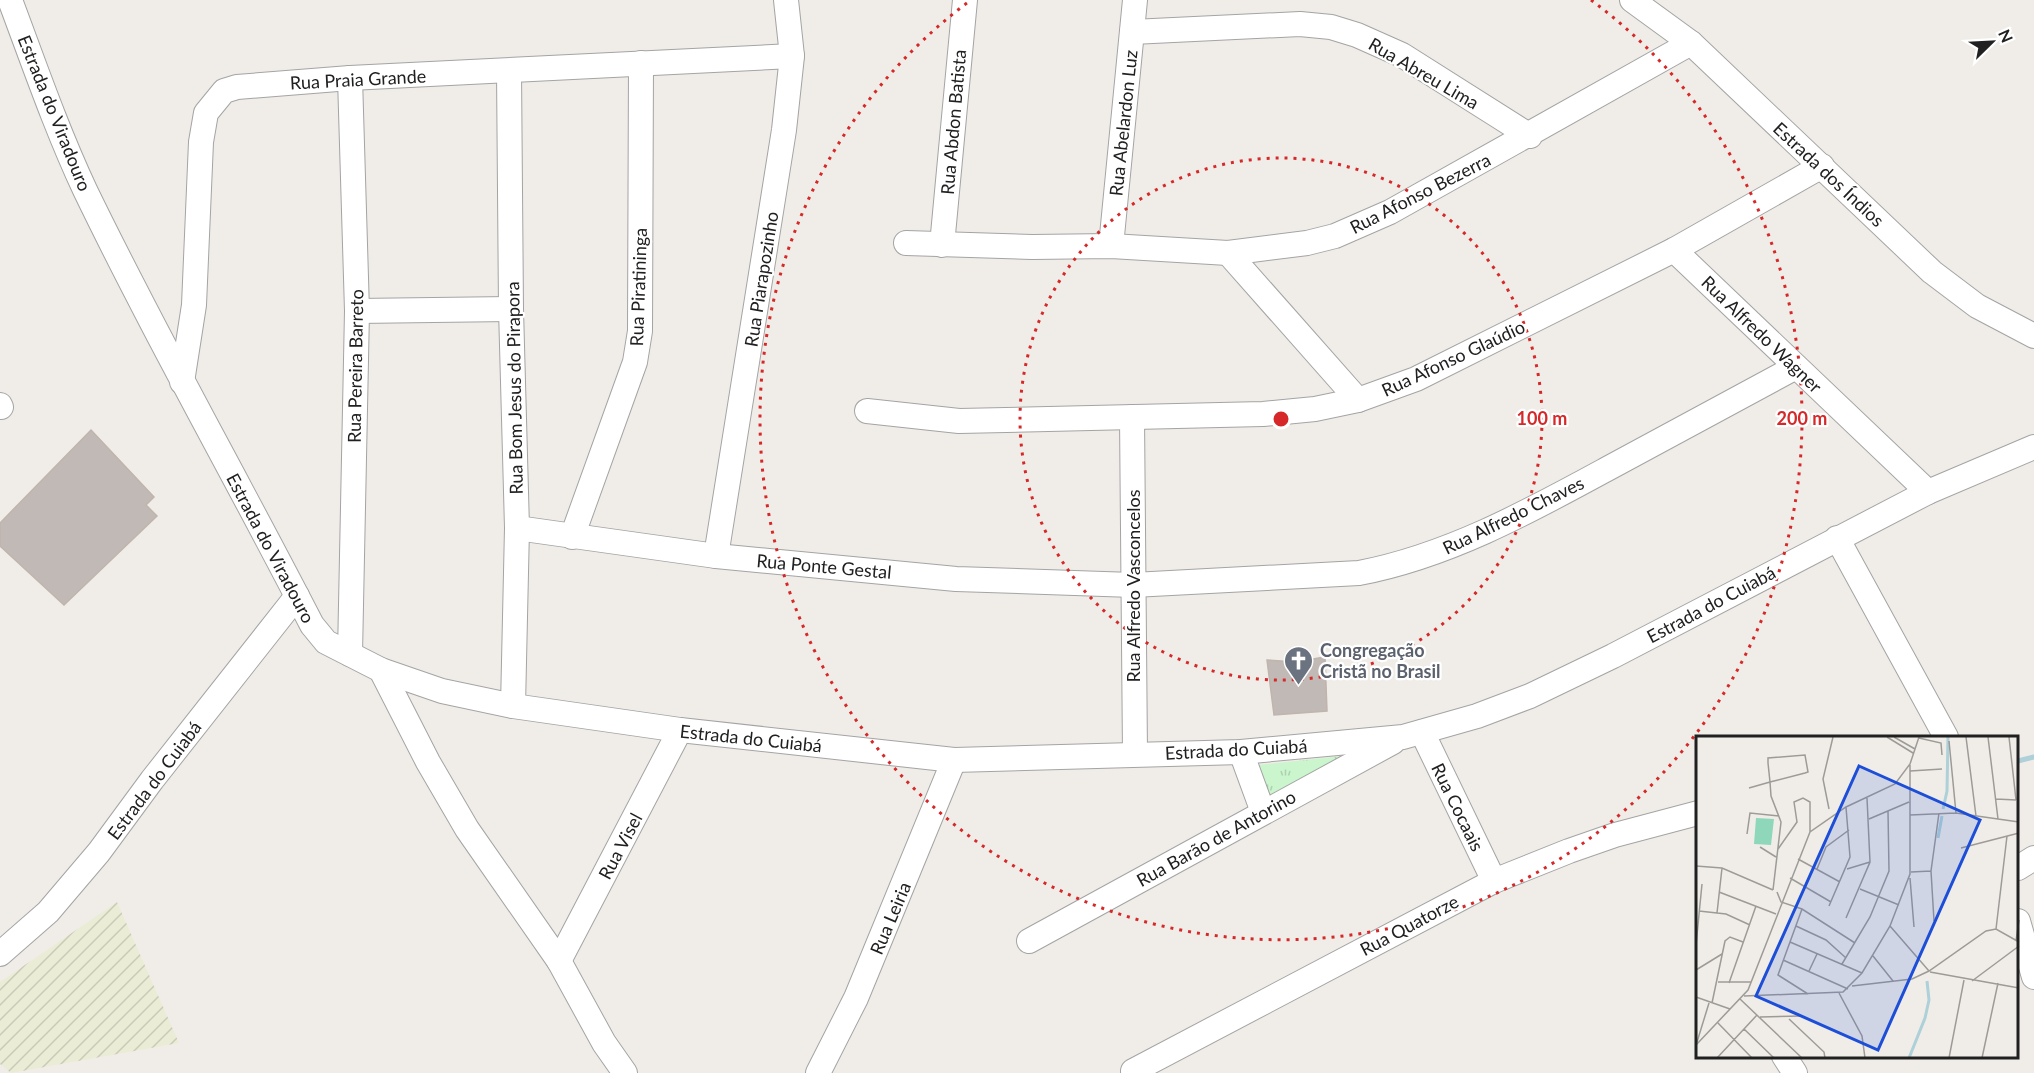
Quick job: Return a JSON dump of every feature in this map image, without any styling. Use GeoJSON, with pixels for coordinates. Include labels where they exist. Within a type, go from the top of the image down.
{"type":"FeatureCollection","features":[{"type":"Feature","properties":{"kind":"street","name":"Estrada do Viradouro"},"geometry":{"type":"LineString","coordinates":[[10,0],[85,189],[182,382],[312,625],[326,642],[381,670]]}},
{"type":"Feature","properties":{"kind":"street","name":"Rua Piarapozinho"},"geometry":{"type":"LineString","coordinates":[[717,556],[780,160],[792,56],[786,0]]}},
{"type":"Feature","properties":{"kind":"street","name":"Rua Abdon Batista"},"geometry":{"type":"LineString","coordinates":[[942,245],[964,0]]}},
{"type":"Feature","properties":{"kind":"street","name":"Rua Abelardon Luz"},"geometry":{"type":"LineString","coordinates":[[1111,246],[1135,0]]}},
{"type":"Feature","properties":{"kind":"street","name":"Estrada dos Índios"},"geometry":{"type":"LineString","coordinates":[[1632,0],[1691,43],[1932,272],[1977,306],[2034,336]]}},
{"type":"Feature","properties":{"kind":"street","name":"Rua Abreu Lima"},"geometry":{"type":"LineString","coordinates":[[1132,32],[1278,24],[1331,27],[1357,35],[1402,55],[1530,136]]}},
{"type":"Feature","properties":{"kind":"street","name":"Rua Afonso Bezerra"},"geometry":{"type":"LineString","coordinates":[[906,243],[1032,247],[1111,246],[1228,253],[1306,243],[1335,236],[1390,212],[1530,136],[1691,43]]}},
{"type":"Feature","properties":{"kind":"street","name":"Rua Praia Grande"},"geometry":{"type":"LineString","coordinates":[[182,382],[194,305],[201,142],[206,112],[224,91],[237,87],[350,78],[792,56]]}},
{"type":"Feature","properties":{"kind":"street","name":"Rua Piratininga"},"geometry":{"type":"LineString","coordinates":[[572,537],[635,362],[640,331],[641,63]]}},
{"type":"Feature","properties":{"kind":"street","name":"Rua Bom Jesus do Pirapora"},"geometry":{"type":"LineString","coordinates":[[509,71],[511,309],[517,528],[513,706]]}},
{"type":"Feature","properties":{"kind":"street","name":"Rua Pereira Barreto"},"geometry":{"type":"LineString","coordinates":[[350,78],[357,311],[350,654]]}},
{"type":"Feature","properties":{"kind":"street","name":"Rua Afonso Glaúdio"},"geometry":{"type":"LineString","coordinates":[[867,411],[959,421],[1263,414],[1315,410],[1358,400],[1416,379],[1674,250],[1822,166]]}},
{"type":"Feature","properties":{"kind":"street","name":"Rua Alfredo Wagner"},"geometry":{"type":"LineString","coordinates":[[1674,250],[1928,492]]}},
{"type":"Feature","properties":{"kind":"street"},"geometry":{"type":"LineString","coordinates":[[1228,253],[1358,400]]}},
{"type":"Feature","properties":{"kind":"street"},"geometry":{"type":"LineString","coordinates":[[357,311],[511,309]]}},
{"type":"Feature","properties":{"kind":"street","name":"Rua Alfredo Chaves"},"geometry":{"type":"LineString","coordinates":[[1133,585],[1359,573],[1390,567],[1430,554],[1471,538],[1576,486],[1796,367]]}},
{"type":"Feature","properties":{"kind":"street","name":"Rua Alfredo Vasconcelos"},"geometry":{"type":"LineString","coordinates":[[1132,417],[1135,754]]}},
{"type":"Feature","properties":{"kind":"street","name":"Estrada do Cuiabá"},"geometry":{"type":"LineString","coordinates":[[381,670],[442,691],[513,706],[680,730],[954,760],[1241,752],[1412,735],[1477,716],[1530,696],[1928,492],[2034,447]]}},
{"type":"Feature","properties":{"kind":"street","name":"Rua Ponte Gestal"},"geometry":{"type":"LineString","coordinates":[[517,528],[717,556],[956,579],[1133,585]]}},
{"type":"Feature","properties":{"kind":"street"},"geometry":{"type":"LineString","coordinates":[[1838,538],[1945,736]]}},
{"type":"Feature","properties":{"kind":"street","name":"Estrada do Cuiabá"},"geometry":{"type":"LineString","coordinates":[[0,954],[48,912],[99,852],[152,780],[297,596]]}},
{"type":"Feature","properties":{"kind":"street"},"geometry":{"type":"LineString","coordinates":[[381,670],[467,829],[559,962],[604,1043],[625,1073]]}},
{"type":"Feature","properties":{"kind":"street","name":"Rua Visel"},"geometry":{"type":"LineString","coordinates":[[559,962],[680,730]]}},
{"type":"Feature","properties":{"kind":"street","name":"Rua Barão de Antorino"},"geometry":{"type":"LineString","coordinates":[[1029,940],[1263,812],[1412,735]]}},
{"type":"Feature","properties":{"kind":"street","name":"Rua Cocaais"},"geometry":{"type":"LineString","coordinates":[[1412,735],[1494,881]]}},
{"type":"Feature","properties":{"kind":"street"},"geometry":{"type":"LineString","coordinates":[[1241,752],[1263,812]]}},
{"type":"Feature","properties":{"kind":"street","name":"Rua Leiria"},"geometry":{"type":"LineString","coordinates":[[818,1073],[860,988],[954,760]]}},
{"type":"Feature","properties":{"kind":"street","name":"Rua Quatorze"},"geometry":{"type":"LineString","coordinates":[[1133,1071],[1494,881],[1615,835],[1696,814]]}},
{"type":"Feature","properties":{"kind":"street"},"geometry":{"type":"LineString","coordinates":[[2019,867],[2034,858]]}},
{"type":"Feature","properties":{"kind":"street"},"geometry":{"type":"LineString","coordinates":[[2019,924],[2034,977]]}},
{"type":"Feature","properties":{"kind":"street"},"geometry":{"type":"LineString","coordinates":[[1785,1058],[1796,1073]]}},
{"type":"Feature","properties":{"kind":"green space"},"geometry":{"type":"Polygon","coordinates":[[[1362,754],[1269,804],[1257,765],[1362,754]]]}},
{"type":"Feature","properties":{"kind":"green space"},"geometry":{"type":"Polygon","coordinates":[[[117,902],[179,1043],[11,1073],[0,1064],[0,982],[117,902]]]}},
{"type":"Feature","properties":{"kind":"building"},"geometry":{"type":"Polygon","coordinates":[[[91,430],[154,497],[146,505],[157,516],[64,605],[0,546],[0,523],[91,430]]]}},
{"type":"Feature","properties":{"kind":"building","name":"Congregação Cristã no Brasil"},"geometry":{"type":"Polygon","coordinates":[[[1325,657],[1327,711],[1274,715],[1267,660],[1296,662],[1325,657]]]}},
{"type":"Feature","properties":{"kind":"waterway"},"geometry":{"type":"LineString","coordinates":[[2019,761],[2034,757]]}},
{"type":"Feature","properties":{"kind":"place","name":"Congregação Cristã no Brasil"},"geometry":{"type":"Point","coordinates":[1299,686]}}]}
